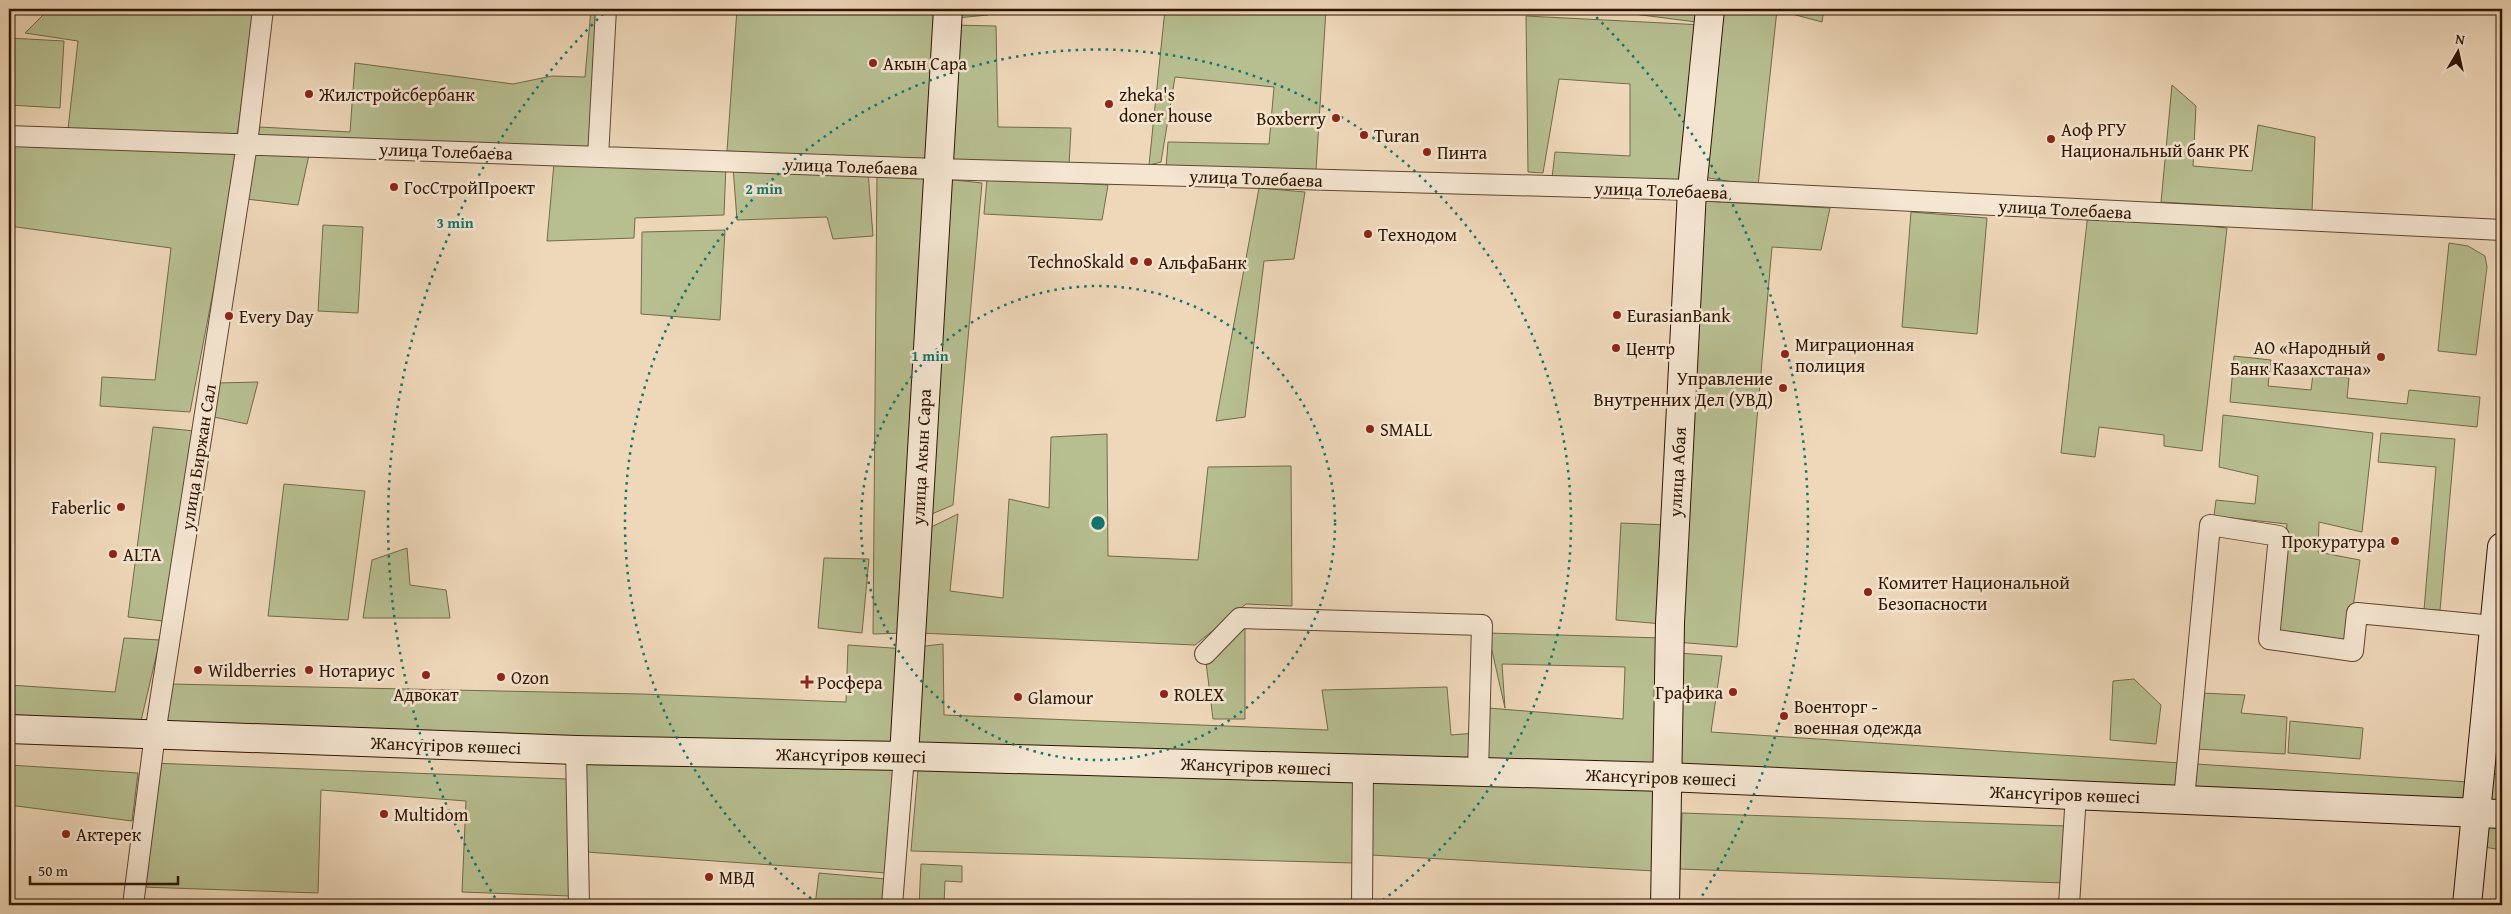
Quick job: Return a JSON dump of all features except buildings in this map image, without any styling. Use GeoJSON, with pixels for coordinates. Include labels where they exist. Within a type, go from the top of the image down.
{"type":"FeatureCollection","features":[{"type":"Feature","properties":{"kind":"main road","name":"улица Акын Сара"},"geometry":{"type":"LineString","coordinates":[[904,756],[937,169],[948,9]]}},
{"type":"Feature","properties":{"kind":"main road","name":"улица Абая"},"geometry":{"type":"LineString","coordinates":[[1664,905],[1669,631],[1692,190],[1710,9]]}},
{"type":"Feature","properties":{"kind":"main road"},"geometry":{"type":"LineString","coordinates":[[2467,905],[2489,813],[2494,626],[2501,574],[2502,547]]}},
{"type":"Feature","properties":{"kind":"main road","name":"Жансүгіров көшесі"},"geometry":{"type":"LineString","coordinates":[[9,730],[576,750],[904,756],[1666,777],[2489,813]]}},
{"type":"Feature","properties":{"kind":"street","name":"улица Биржан Сал"},"geometry":{"type":"LineString","coordinates":[[133,905],[155,734],[247,144],[263,9]]}},
{"type":"Feature","properties":{"kind":"street"},"geometry":{"type":"LineString","coordinates":[[598,157],[606,9]]}},
{"type":"Feature","properties":{"kind":"street","name":"улица Толебаева"},"geometry":{"type":"LineString","coordinates":[[9,136],[937,169],[1692,190],[2502,230]]}},
{"type":"Feature","properties":{"kind":"street"},"geometry":{"type":"LineString","coordinates":[[2184,799],[2210,525],[2278,536],[2268,639],[2353,652],[2357,612],[2494,626]]}},
{"type":"Feature","properties":{"kind":"street"},"geometry":{"type":"LineString","coordinates":[[1205,654],[1240,618],[1482,625],[1478,772]]}},
{"type":"Feature","properties":{"kind":"street"},"geometry":{"type":"LineString","coordinates":[[576,750],[579,905]]}},
{"type":"Feature","properties":{"kind":"street","name":"улица Акын Сара"},"geometry":{"type":"LineString","coordinates":[[892,905],[904,756]]}},
{"type":"Feature","properties":{"kind":"street"},"geometry":{"type":"LineString","coordinates":[[1362,905],[1363,768]]}},
{"type":"Feature","properties":{"kind":"street"},"geometry":{"type":"LineString","coordinates":[[2069,905],[2076,794]]}},
{"type":"Feature","properties":{"kind":"green space"},"geometry":{"type":"Polygon","coordinates":[[[49,9],[254,9],[237,137],[67,138],[78,41],[25,33],[49,9]]]}},
{"type":"Feature","properties":{"kind":"green space"},"geometry":{"type":"Polygon","coordinates":[[[591,9],[603,9],[596,151],[256,141],[260,127],[350,132],[355,63],[513,84],[552,76],[585,77],[591,9]]]}},
{"type":"Feature","properties":{"kind":"green space"},"geometry":{"type":"Polygon","coordinates":[[[737,9],[937,9],[932,162],[727,151],[737,9]]]}},
{"type":"Feature","properties":{"kind":"green space"},"geometry":{"type":"Polygon","coordinates":[[[957,9],[988,9],[988,15],[956,18],[957,9]]]}},
{"type":"Feature","properties":{"kind":"green space"},"geometry":{"type":"Polygon","coordinates":[[[1165,9],[1326,9],[1316,170],[1166,168],[1168,142],[1269,144],[1274,87],[1175,77],[1161,162],[1149,165],[1165,9]]]}},
{"type":"Feature","properties":{"kind":"green space"},"geometry":{"type":"Polygon","coordinates":[[[1627,9],[1705,9],[1704,23],[1626,13],[1627,9]]]}},
{"type":"Feature","properties":{"kind":"green space"},"geometry":{"type":"Polygon","coordinates":[[[1719,9],[1824,9],[1822,22],[1777,10],[1758,186],[1703,177],[1719,9]]]}},
{"type":"Feature","properties":{"kind":"green space"},"geometry":{"type":"Polygon","coordinates":[[[1526,16],[1703,25],[1689,184],[1552,178],[1555,152],[1630,156],[1630,84],[1559,79],[1543,173],[1528,172],[1526,16]]]}},
{"type":"Feature","properties":{"kind":"green space"},"geometry":{"type":"Polygon","coordinates":[[[952,25],[996,26],[998,127],[1071,128],[1069,166],[945,163],[952,25]]]}},
{"type":"Feature","properties":{"kind":"green space"},"geometry":{"type":"Polygon","coordinates":[[[9,38],[64,41],[60,108],[9,105],[9,38]]]}},
{"type":"Feature","properties":{"kind":"green space"},"geometry":{"type":"Polygon","coordinates":[[[2172,85],[2196,106],[2193,166],[2252,171],[2258,125],[2315,137],[2312,211],[2161,202],[2172,85]]]}},
{"type":"Feature","properties":{"kind":"green space"},"geometry":{"type":"Polygon","coordinates":[[[9,143],[240,152],[190,412],[100,406],[102,377],[155,380],[171,248],[9,226],[9,143]]]}},
{"type":"Feature","properties":{"kind":"green space"},"geometry":{"type":"Polygon","coordinates":[[[256,149],[309,155],[298,205],[246,199],[256,149]]]}},
{"type":"Feature","properties":{"kind":"green space"},"geometry":{"type":"Polygon","coordinates":[[[554,163],[726,165],[724,215],[635,218],[634,238],[547,241],[554,163]]]}},
{"type":"Feature","properties":{"kind":"green space"},"geometry":{"type":"Polygon","coordinates":[[[733,167],[868,171],[873,236],[833,239],[827,217],[737,220],[733,167]]]}},
{"type":"Feature","properties":{"kind":"green space"},"geometry":{"type":"Polygon","coordinates":[[[877,172],[929,173],[906,633],[873,634],[877,172]]]}},
{"type":"Feature","properties":{"kind":"green space"},"geometry":{"type":"Polygon","coordinates":[[[987,178],[1108,185],[1102,220],[984,214],[987,178]]]}},
{"type":"Feature","properties":{"kind":"green space"},"geometry":{"type":"Polygon","coordinates":[[[945,179],[982,183],[953,505],[927,516],[945,179]]]}},
{"type":"Feature","properties":{"kind":"green space"},"geometry":{"type":"Polygon","coordinates":[[[1259,188],[1305,192],[1294,259],[1264,261],[1245,417],[1216,421],[1259,188]]]}},
{"type":"Feature","properties":{"kind":"green space"},"geometry":{"type":"Polygon","coordinates":[[[1701,201],[1830,208],[1821,250],[1772,247],[1737,647],[1676,642],[1701,201]]]}},
{"type":"Feature","properties":{"kind":"green space"},"geometry":{"type":"Polygon","coordinates":[[[1911,212],[1987,218],[1977,334],[1902,327],[1911,212]]]}},
{"type":"Feature","properties":{"kind":"green space"},"geometry":{"type":"Polygon","coordinates":[[[2088,213],[2227,228],[2202,451],[2164,446],[2164,435],[2099,427],[2095,457],[2061,453],[2088,213]]]}},
{"type":"Feature","properties":{"kind":"green space"},"geometry":{"type":"Polygon","coordinates":[[[323,225],[363,227],[358,313],[318,311],[323,225]]]}},
{"type":"Feature","properties":{"kind":"green space"},"geometry":{"type":"Polygon","coordinates":[[[725,230],[720,320],[641,314],[642,232],[725,230]]]}},
{"type":"Feature","properties":{"kind":"green space"},"geometry":{"type":"Polygon","coordinates":[[[2449,243],[2468,246],[2485,256],[2487,267],[2476,355],[2438,351],[2449,243]]]}},
{"type":"Feature","properties":{"kind":"green space"},"geometry":{"type":"Polygon","coordinates":[[[2234,356],[2271,360],[2268,386],[2311,390],[2313,374],[2349,378],[2347,398],[2407,404],[2409,390],[2480,397],[2477,427],[2230,402],[2234,356]]]}},
{"type":"Feature","properties":{"kind":"green space"},"geometry":{"type":"Polygon","coordinates":[[[258,382],[247,424],[209,416],[217,383],[258,382]]]}},
{"type":"Feature","properties":{"kind":"green space"},"geometry":{"type":"Polygon","coordinates":[[[2223,415],[2373,433],[2362,532],[2319,522],[2318,552],[2360,560],[2348,641],[2274,630],[2287,524],[2214,516],[2216,500],[2255,504],[2258,476],[2219,467],[2223,415]]]}},
{"type":"Feature","properties":{"kind":"green space"},"geometry":{"type":"Polygon","coordinates":[[[153,427],[195,431],[163,621],[128,617],[153,427]]]}},
{"type":"Feature","properties":{"kind":"green space"},"geometry":{"type":"Polygon","coordinates":[[[2381,433],[2455,439],[2440,610],[2424,610],[2436,467],[2378,462],[2381,433]]]}},
{"type":"Feature","properties":{"kind":"green space"},"geometry":{"type":"Polygon","coordinates":[[[1107,434],[1108,556],[1198,560],[1208,467],[1291,466],[1292,606],[1246,604],[1195,645],[919,633],[925,530],[958,514],[950,591],[1003,598],[1009,499],[1049,508],[1051,437],[1107,434]]]}},
{"type":"Feature","properties":{"kind":"green space"},"geometry":{"type":"Polygon","coordinates":[[[284,484],[365,491],[348,620],[268,616],[284,484]]]}},
{"type":"Feature","properties":{"kind":"green space"},"geometry":{"type":"Polygon","coordinates":[[[1621,523],[1667,525],[1663,624],[1616,620],[1621,523]]]}},
{"type":"Feature","properties":{"kind":"green space"},"geometry":{"type":"Polygon","coordinates":[[[407,548],[410,585],[446,590],[450,618],[363,618],[372,560],[407,548]]]}},
{"type":"Feature","properties":{"kind":"green space"},"geometry":{"type":"Polygon","coordinates":[[[824,558],[869,559],[862,633],[818,628],[824,558]]]}},
{"type":"Feature","properties":{"kind":"green space"},"geometry":{"type":"Polygon","coordinates":[[[1245,626],[1245,719],[1213,719],[1205,654],[1245,626]]]}},
{"type":"Feature","properties":{"kind":"green space"},"geometry":{"type":"Polygon","coordinates":[[[1488,633],[1661,638],[1658,769],[912,747],[917,647],[943,644],[944,715],[1328,730],[1322,690],[1447,687],[1451,735],[1488,732],[1488,708],[1623,719],[1625,667],[1502,664],[1505,708],[1488,633]]]}},
{"type":"Feature","properties":{"kind":"green space"},"geometry":{"type":"Polygon","coordinates":[[[124,638],[160,640],[140,725],[9,721],[9,685],[115,692],[124,638]]]}},
{"type":"Feature","properties":{"kind":"green space"},"geometry":{"type":"Polygon","coordinates":[[[848,645],[906,649],[899,749],[164,729],[170,684],[641,694],[846,702],[848,645]]]}},
{"type":"Feature","properties":{"kind":"green space"},"geometry":{"type":"Polygon","coordinates":[[[1677,653],[1722,656],[1711,732],[2469,782],[2462,807],[1672,771],[1677,653]]]}},
{"type":"Feature","properties":{"kind":"green space"},"geometry":{"type":"Polygon","coordinates":[[[2134,679],[2161,705],[2156,744],[2110,740],[2113,681],[2134,679]]]}},
{"type":"Feature","properties":{"kind":"green space"},"geometry":{"type":"Polygon","coordinates":[[[2201,693],[2245,695],[2241,713],[2287,717],[2285,754],[2196,749],[2201,693]]]}},
{"type":"Feature","properties":{"kind":"green space"},"geometry":{"type":"Polygon","coordinates":[[[2290,721],[2363,728],[2360,759],[2288,753],[2290,721]]]}},
{"type":"Feature","properties":{"kind":"green space"},"geometry":{"type":"Polygon","coordinates":[[[583,756],[896,765],[887,873],[586,852],[583,756]]]}},
{"type":"Feature","properties":{"kind":"green space"},"geometry":{"type":"Polygon","coordinates":[[[151,763],[567,779],[570,896],[462,892],[466,801],[321,790],[318,893],[141,887],[151,763]]]}},
{"type":"Feature","properties":{"kind":"green space"},"geometry":{"type":"Polygon","coordinates":[[[9,765],[138,773],[132,821],[9,805],[9,765]]]}},
{"type":"Feature","properties":{"kind":"green space"},"geometry":{"type":"Polygon","coordinates":[[[918,770],[1354,781],[1354,863],[911,851],[918,770]]]}},
{"type":"Feature","properties":{"kind":"green space"},"geometry":{"type":"Polygon","coordinates":[[[2485,774],[2502,774],[2502,805],[2482,804],[2485,774]]]}},
{"type":"Feature","properties":{"kind":"green space"},"geometry":{"type":"Polygon","coordinates":[[[1370,777],[1656,786],[1654,871],[1371,855],[1370,777]]]}},
{"type":"Feature","properties":{"kind":"green space"},"geometry":{"type":"Polygon","coordinates":[[[1682,813],[2067,826],[2063,883],[1680,869],[1682,813]]]}},
{"type":"Feature","properties":{"kind":"green space"},"geometry":{"type":"Polygon","coordinates":[[[2483,820],[2502,821],[2502,850],[2478,846],[2483,820]]]}},
{"type":"Feature","properties":{"kind":"green space"},"geometry":{"type":"Polygon","coordinates":[[[921,864],[962,866],[962,882],[945,881],[944,905],[919,905],[921,864]]]}},
{"type":"Feature","properties":{"kind":"green space"},"geometry":{"type":"Polygon","coordinates":[[[819,873],[886,879],[884,905],[815,905],[819,873]]]}},
{"type":"Feature","properties":{"kind":"place","name":"Акын Сара"},"geometry":{"type":"Point","coordinates":[873,63]}},
{"type":"Feature","properties":{"kind":"place","name":"Жилстройсбербанк"},"geometry":{"type":"Point","coordinates":[309,94]}},
{"type":"Feature","properties":{"kind":"place","name":"zheka's doner house"},"geometry":{"type":"Point","coordinates":[1109,104]}},
{"type":"Feature","properties":{"kind":"place","name":"Boxberry"},"geometry":{"type":"Point","coordinates":[1336,118]}},
{"type":"Feature","properties":{"kind":"place","name":"Turan"},"geometry":{"type":"Point","coordinates":[1364,135]}},
{"type":"Feature","properties":{"kind":"place","name":"Аоф РГУ Национальный банк РК"},"geometry":{"type":"Point","coordinates":[2051,139]}},
{"type":"Feature","properties":{"kind":"place","name":"Пинта"},"geometry":{"type":"Point","coordinates":[1427,152]}},
{"type":"Feature","properties":{"kind":"place","name":"ГосСтройПроект"},"geometry":{"type":"Point","coordinates":[394,187]}},
{"type":"Feature","properties":{"kind":"place","name":"Технодом"},"geometry":{"type":"Point","coordinates":[1368,234]}},
{"type":"Feature","properties":{"kind":"place","name":"TechnoSkald"},"geometry":{"type":"Point","coordinates":[1134,261]}},
{"type":"Feature","properties":{"kind":"place","name":"АльфаБанк"},"geometry":{"type":"Point","coordinates":[1148,262]}},
{"type":"Feature","properties":{"kind":"place","name":"EurasianBank"},"geometry":{"type":"Point","coordinates":[1617,315]}},
{"type":"Feature","properties":{"kind":"place","name":"Every Day"},"geometry":{"type":"Point","coordinates":[229,316]}},
{"type":"Feature","properties":{"kind":"place","name":"Центр"},"geometry":{"type":"Point","coordinates":[1616,348]}},
{"type":"Feature","properties":{"kind":"place","name":"Миграционная полиция"},"geometry":{"type":"Point","coordinates":[1785,354]}},
{"type":"Feature","properties":{"kind":"place","name":"AO «Народный Банк Казахстана»"},"geometry":{"type":"Point","coordinates":[2381,357]}},
{"type":"Feature","properties":{"kind":"place","name":"Управление Внутренних Дел (УВД)"},"geometry":{"type":"Point","coordinates":[1783,388]}},
{"type":"Feature","properties":{"kind":"place","name":"SMALL"},"geometry":{"type":"Point","coordinates":[1370,429]}},
{"type":"Feature","properties":{"kind":"place","name":"Faberlic"},"geometry":{"type":"Point","coordinates":[121,507]}},
{"type":"Feature","properties":{"kind":"place","name":"Прокуратура"},"geometry":{"type":"Point","coordinates":[2395,541]}},
{"type":"Feature","properties":{"kind":"place","name":"ALTA"},"geometry":{"type":"Point","coordinates":[113,554]}},
{"type":"Feature","properties":{"kind":"place","name":"Комитет Национальной Безопасности"},"geometry":{"type":"Point","coordinates":[1868,592]}},
{"type":"Feature","properties":{"kind":"place","name":"Wildberries"},"geometry":{"type":"Point","coordinates":[198,670]}},
{"type":"Feature","properties":{"kind":"place","name":"Нотариус"},"geometry":{"type":"Point","coordinates":[309,670]}},
{"type":"Feature","properties":{"kind":"place","name":"Адвокат"},"geometry":{"type":"Point","coordinates":[426,675]}},
{"type":"Feature","properties":{"kind":"place","name":"Ozon"},"geometry":{"type":"Point","coordinates":[501,677]}},
{"type":"Feature","properties":{"kind":"place","name":"Росфера"},"geometry":{"type":"Point","coordinates":[807,682]}},
{"type":"Feature","properties":{"kind":"place","name":"Графика"},"geometry":{"type":"Point","coordinates":[1733,692]}},
{"type":"Feature","properties":{"kind":"place","name":"ROLEX"},"geometry":{"type":"Point","coordinates":[1164,694]}},
{"type":"Feature","properties":{"kind":"place","name":"Glamour"},"geometry":{"type":"Point","coordinates":[1018,697]}},
{"type":"Feature","properties":{"kind":"place","name":"Военторг - военная одежда"},"geometry":{"type":"Point","coordinates":[1784,716]}},
{"type":"Feature","properties":{"kind":"place","name":"Multidom"},"geometry":{"type":"Point","coordinates":[384,814]}},
{"type":"Feature","properties":{"kind":"place","name":"Актерек"},"geometry":{"type":"Point","coordinates":[66,834]}},
{"type":"Feature","properties":{"kind":"place","name":"МВД"},"geometry":{"type":"Point","coordinates":[709,877]}}]}
